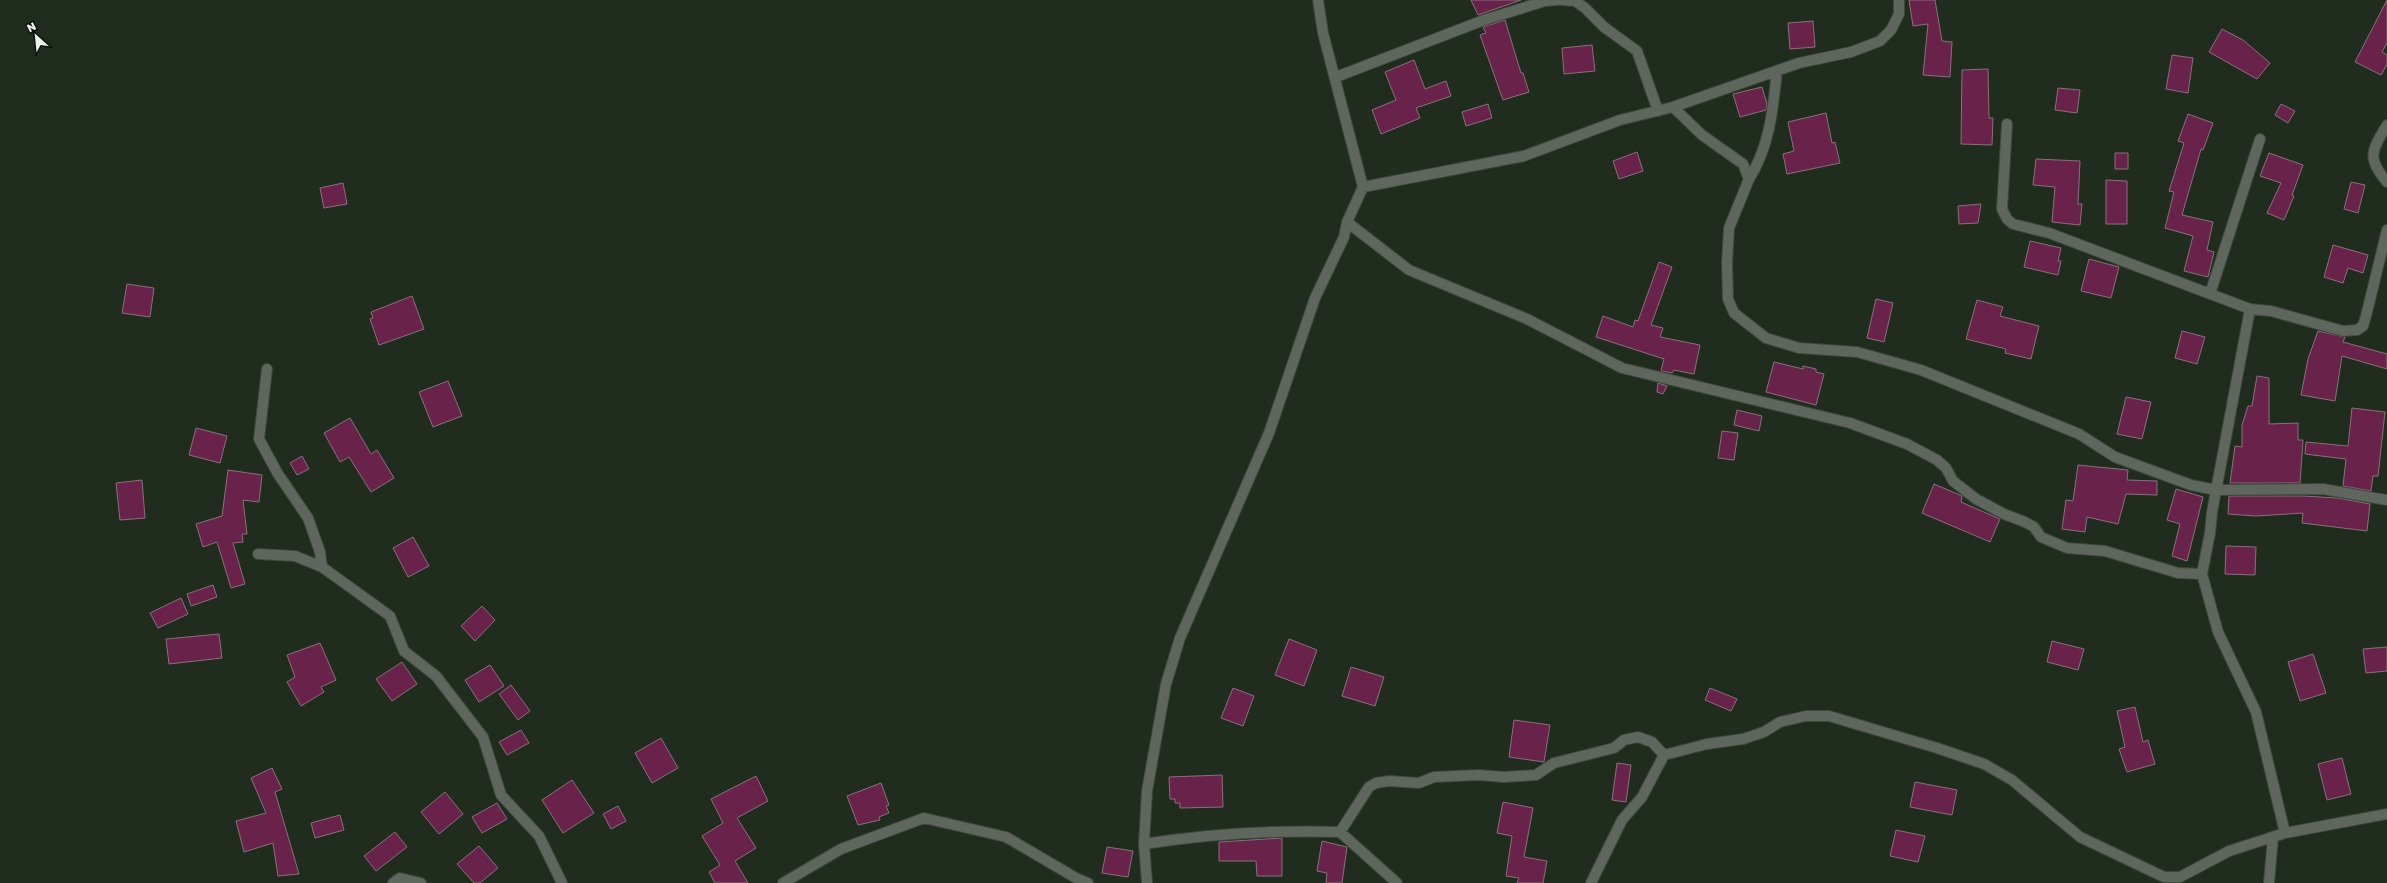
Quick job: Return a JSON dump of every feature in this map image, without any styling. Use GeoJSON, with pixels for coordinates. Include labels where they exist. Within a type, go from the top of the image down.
{"type":"FeatureCollection","features":[{"type":"Feature","properties":{"kind":"street"},"geometry":{"type":"LineString","coordinates":[[1147,883],[1144,844],[1147,791],[1166,684],[1180,638],[1269,433],[1315,298],[1344,237],[1347,222],[1363,187],[1336,77],[1323,33],[1318,0]]}},
{"type":"Feature","properties":{"kind":"street"},"geometry":{"type":"LineString","coordinates":[[1336,77],[1484,20],[1545,1],[1557,0]]}},
{"type":"Feature","properties":{"kind":"street"},"geometry":{"type":"LineString","coordinates":[[1562,0],[1575,1],[1585,8],[1604,27],[1637,51],[1658,111]]}},
{"type":"Feature","properties":{"kind":"street"},"geometry":{"type":"LineString","coordinates":[[1363,187],[1524,156],[1620,120],[1673,107],[1799,63],[1851,52],[1880,42],[1891,30],[1899,14],[1900,0]]}},
{"type":"Feature","properties":{"kind":"street"},"geometry":{"type":"LineString","coordinates":[[1778,71],[1768,133],[1761,161],[1749,179],[1729,228],[1727,264],[1728,298],[1734,312],[1766,338],[1799,348],[1857,352],[1921,370],[2079,434],[2115,457],[2191,485],[2216,490],[2323,489],[2387,500]]}},
{"type":"Feature","properties":{"kind":"street"},"geometry":{"type":"LineString","coordinates":[[1673,107],[1702,134],[1743,164],[1749,179]]}},
{"type":"Feature","properties":{"kind":"street"},"geometry":{"type":"LineString","coordinates":[[2007,124],[2002,209],[2006,219],[2013,224],[2049,233],[2250,309],[2271,311],[2343,331],[2356,330],[2363,326],[2387,230]]}},
{"type":"Feature","properties":{"kind":"street"},"geometry":{"type":"LineString","coordinates":[[2387,125],[2373,154],[2375,168],[2387,182]]}},
{"type":"Feature","properties":{"kind":"street"},"geometry":{"type":"LineString","coordinates":[[2210,294],[2260,139]]}},
{"type":"Feature","properties":{"kind":"street"},"geometry":{"type":"LineString","coordinates":[[1347,222],[1409,270],[1527,319],[1622,368],[1850,423],[1907,444],[1937,460],[1946,468],[1953,481],[1976,499],[2025,522],[2034,527],[2041,536],[2067,548],[2105,551],[2178,573],[2202,574]]}},
{"type":"Feature","properties":{"kind":"street"},"geometry":{"type":"LineString","coordinates":[[2250,309],[2202,574],[2218,632],[2256,712],[2285,833]]}},
{"type":"Feature","properties":{"kind":"street"},"geometry":{"type":"LineString","coordinates":[[267,370],[259,439],[278,474],[308,518],[320,552],[322,567]]}},
{"type":"Feature","properties":{"kind":"street"},"geometry":{"type":"LineString","coordinates":[[258,554],[295,556],[322,567],[390,616],[404,651],[436,676],[483,736],[501,795],[539,836],[562,883]]}},
{"type":"Feature","properties":{"kind":"street"},"geometry":{"type":"LineString","coordinates":[[1591,883],[1622,820],[1642,797],[1664,755],[1707,744],[1743,739],[1764,732],[1780,722],[1799,718],[1829,716],[1937,748],[1984,764],[2012,780],[2080,837],[2164,877],[2180,877],[2229,851],[2285,833],[2387,814]]}},
{"type":"Feature","properties":{"kind":"street"},"geometry":{"type":"LineString","coordinates":[[1340,832],[1369,787],[1376,783],[1389,781],[1419,783],[1434,777],[1457,776],[1504,778],[1536,774],[1554,763],[1614,748],[1624,740],[1638,737],[1652,742],[1664,755]]}},
{"type":"Feature","properties":{"kind":"street"},"geometry":{"type":"LineString","coordinates":[[783,883],[841,849],[924,818],[1006,837],[1076,878],[1088,883]]}},
{"type":"Feature","properties":{"kind":"street"},"geometry":{"type":"LineString","coordinates":[[1144,844],[1206,836],[1294,831],[1340,832],[1397,883]]}},
{"type":"Feature","properties":{"kind":"street"},"geometry":{"type":"LineString","coordinates":[[2269,883],[2273,837]]}},
{"type":"Feature","properties":{"kind":"street"},"geometry":{"type":"LineString","coordinates":[[393,883],[400,878],[421,883]]}},
{"type":"Feature","properties":{"kind":"building"},"geometry":{"type":"Polygon","coordinates":[[[1471,0],[1521,0],[1478,15],[1471,0]]]}},
{"type":"Feature","properties":{"kind":"building"},"geometry":{"type":"Polygon","coordinates":[[[1909,0],[1935,0],[1942,41],[1952,42],[1950,77],[1923,75],[1928,24],[1913,26],[1909,0]]]}},
{"type":"Feature","properties":{"kind":"building"},"geometry":{"type":"Polygon","coordinates":[[[2387,0],[2387,43],[2382,52],[2387,55],[2387,64],[2381,75],[2355,62],[2387,0]]]}},
{"type":"Feature","properties":{"kind":"building"},"geometry":{"type":"Polygon","coordinates":[[[1505,20],[1521,73],[1523,73],[1529,92],[1503,100],[1480,35],[1486,33],[1483,27],[1505,20]]]}},
{"type":"Feature","properties":{"kind":"building"},"geometry":{"type":"Polygon","coordinates":[[[1813,21],[1815,47],[1790,49],[1788,23],[1813,21]]]}},
{"type":"Feature","properties":{"kind":"building"},"geometry":{"type":"Polygon","coordinates":[[[2222,29],[2243,40],[2270,63],[2257,79],[2209,52],[2222,29]]]}},
{"type":"Feature","properties":{"kind":"building"},"geometry":{"type":"Polygon","coordinates":[[[1592,45],[1595,71],[1564,74],[1562,48],[1592,45]]]}},
{"type":"Feature","properties":{"kind":"building"},"geometry":{"type":"Polygon","coordinates":[[[2172,55],[2193,58],[2188,93],[2166,89],[2172,55]]]}},
{"type":"Feature","properties":{"kind":"building"},"geometry":{"type":"Polygon","coordinates":[[[1414,60],[1425,89],[1446,81],[1451,96],[1416,108],[1420,118],[1381,134],[1372,110],[1396,100],[1385,72],[1414,60]]]}},
{"type":"Feature","properties":{"kind":"building"},"geometry":{"type":"Polygon","coordinates":[[[1988,69],[1989,118],[1993,118],[1992,145],[1961,144],[1962,70],[1988,69]]]}},
{"type":"Feature","properties":{"kind":"building"},"geometry":{"type":"Polygon","coordinates":[[[1762,87],[1767,104],[1766,110],[1740,117],[1733,94],[1762,87]]]}},
{"type":"Feature","properties":{"kind":"building"},"geometry":{"type":"Polygon","coordinates":[[[2058,88],[2080,90],[2077,113],[2055,110],[2058,88]]]}},
{"type":"Feature","properties":{"kind":"building"},"geometry":{"type":"Polygon","coordinates":[[[1488,104],[1492,118],[1466,126],[1462,112],[1488,104]]]}},
{"type":"Feature","properties":{"kind":"building"},"geometry":{"type":"Polygon","coordinates":[[[2281,104],[2295,111],[2288,123],[2275,115],[2281,104]]]}},
{"type":"Feature","properties":{"kind":"building"},"geometry":{"type":"Polygon","coordinates":[[[1826,113],[1832,143],[1835,142],[1840,163],[1787,174],[1783,154],[1794,151],[1788,122],[1826,113]]]}},
{"type":"Feature","properties":{"kind":"building"},"geometry":{"type":"Polygon","coordinates":[[[2188,114],[2213,123],[2203,150],[2201,149],[2182,215],[2213,222],[2207,250],[2214,252],[2208,277],[2184,271],[2193,236],[2165,228],[2174,192],[2169,191],[2184,143],[2178,141],[2188,114]]]}},
{"type":"Feature","properties":{"kind":"building"},"geometry":{"type":"Polygon","coordinates":[[[1637,152],[1643,171],[1619,179],[1613,161],[1637,152]]]}},
{"type":"Feature","properties":{"kind":"building"},"geometry":{"type":"Polygon","coordinates":[[[2115,153],[2128,153],[2128,169],[2115,169],[2115,153]]]}},
{"type":"Feature","properties":{"kind":"building"},"geometry":{"type":"Polygon","coordinates":[[[2269,153],[2303,165],[2292,195],[2294,196],[2284,220],[2267,213],[2281,183],[2260,176],[2269,153]]]}},
{"type":"Feature","properties":{"kind":"building"},"geometry":{"type":"Polygon","coordinates":[[[2036,159],[2080,161],[2078,204],[2082,204],[2080,225],[2052,222],[2055,187],[2033,185],[2036,159]]]}},
{"type":"Feature","properties":{"kind":"building"},"geometry":{"type":"Polygon","coordinates":[[[2106,180],[2127,181],[2127,224],[2106,224],[2106,180]]]}},
{"type":"Feature","properties":{"kind":"building"},"geometry":{"type":"Polygon","coordinates":[[[2351,182],[2365,185],[2358,213],[2344,209],[2351,182]]]}},
{"type":"Feature","properties":{"kind":"building"},"geometry":{"type":"Polygon","coordinates":[[[343,183],[347,204],[324,208],[320,188],[343,183]]]}},
{"type":"Feature","properties":{"kind":"building"},"geometry":{"type":"Polygon","coordinates":[[[1981,204],[1978,223],[1959,224],[1958,206],[1981,204]]]}},
{"type":"Feature","properties":{"kind":"building"},"geometry":{"type":"Polygon","coordinates":[[[2030,241],[2061,248],[2058,261],[2061,261],[2058,275],[2024,267],[2030,241]]]}},
{"type":"Feature","properties":{"kind":"building"},"geometry":{"type":"Polygon","coordinates":[[[2333,245],[2368,255],[2363,273],[2348,268],[2343,283],[2324,277],[2333,245]]]}},
{"type":"Feature","properties":{"kind":"building"},"geometry":{"type":"Polygon","coordinates":[[[2089,259],[2119,267],[2111,298],[2081,291],[2089,259]]]}},
{"type":"Feature","properties":{"kind":"building"},"geometry":{"type":"Polygon","coordinates":[[[1659,262],[1672,267],[1651,325],[1663,328],[1660,337],[1700,345],[1694,374],[1674,370],[1672,373],[1661,371],[1664,359],[1596,337],[1603,316],[1633,327],[1635,320],[1638,321],[1659,262]]]}},
{"type":"Feature","properties":{"kind":"building"},"geometry":{"type":"Polygon","coordinates":[[[127,284],[154,288],[150,317],[122,313],[127,284]]]}},
{"type":"Feature","properties":{"kind":"building"},"geometry":{"type":"Polygon","coordinates":[[[412,296],[424,329],[379,345],[370,319],[373,318],[371,312],[412,296]]]}},
{"type":"Feature","properties":{"kind":"building"},"geometry":{"type":"Polygon","coordinates":[[[1876,299],[1893,303],[1884,342],[1867,338],[1876,299]]]}},
{"type":"Feature","properties":{"kind":"building"},"geometry":{"type":"Polygon","coordinates":[[[1977,300],[2003,307],[2000,316],[2039,326],[2031,359],[2005,353],[2006,349],[1966,339],[1977,300]]]}},
{"type":"Feature","properties":{"kind":"building"},"geometry":{"type":"Polygon","coordinates":[[[2182,331],[2205,337],[2197,364],[2175,358],[2182,331]]]}},
{"type":"Feature","properties":{"kind":"building"},"geometry":{"type":"Polygon","coordinates":[[[2318,331],[2345,337],[2343,342],[2387,354],[2387,369],[2342,356],[2335,401],[2301,395],[2308,359],[2318,331]]]}},
{"type":"Feature","properties":{"kind":"building"},"geometry":{"type":"Polygon","coordinates":[[[1774,362],[1803,369],[1803,366],[1816,369],[1816,372],[1824,374],[1816,405],[1766,392],[1774,362]]]}},
{"type":"Feature","properties":{"kind":"building"},"geometry":{"type":"Polygon","coordinates":[[[2257,376],[2269,378],[2269,424],[2298,423],[2298,440],[2303,440],[2300,483],[2230,483],[2235,446],[2242,447],[2242,425],[2248,406],[2252,406],[2257,376]]]}},
{"type":"Feature","properties":{"kind":"building"},"geometry":{"type":"Polygon","coordinates":[[[448,381],[462,416],[433,427],[419,392],[448,381]]]}},
{"type":"Feature","properties":{"kind":"building"},"geometry":{"type":"Polygon","coordinates":[[[1658,383],[1667,386],[1663,394],[1657,392],[1658,383]]]}},
{"type":"Feature","properties":{"kind":"building"},"geometry":{"type":"Polygon","coordinates":[[[2126,397],[2151,402],[2142,439],[2117,434],[2126,397]]]}},
{"type":"Feature","properties":{"kind":"building"},"geometry":{"type":"Polygon","coordinates":[[[2352,408],[2385,412],[2378,476],[2373,476],[2371,491],[2343,486],[2346,459],[2305,454],[2306,442],[2348,446],[2352,408]]]}},
{"type":"Feature","properties":{"kind":"building"},"geometry":{"type":"Polygon","coordinates":[[[1737,410],[1762,416],[1759,431],[1734,425],[1737,410]]]}},
{"type":"Feature","properties":{"kind":"building"},"geometry":{"type":"Polygon","coordinates":[[[350,418],[371,454],[377,450],[394,478],[371,492],[349,457],[340,462],[324,433],[350,418]]]}},
{"type":"Feature","properties":{"kind":"building"},"geometry":{"type":"Polygon","coordinates":[[[196,428],[227,436],[220,463],[189,455],[196,428]]]}},
{"type":"Feature","properties":{"kind":"building"},"geometry":{"type":"Polygon","coordinates":[[[1722,431],[1738,433],[1734,460],[1718,458],[1722,431]]]}},
{"type":"Feature","properties":{"kind":"building"},"geometry":{"type":"Polygon","coordinates":[[[302,456],[309,469],[297,475],[290,463],[302,456]]]}},
{"type":"Feature","properties":{"kind":"building"},"geometry":{"type":"Polygon","coordinates":[[[2078,465],[2128,470],[2127,480],[2157,481],[2157,495],[2126,494],[2118,524],[2087,517],[2085,532],[2062,529],[2066,500],[2073,501],[2078,465]]]}},
{"type":"Feature","properties":{"kind":"building"},"geometry":{"type":"Polygon","coordinates":[[[228,470],[262,475],[259,502],[243,500],[247,534],[242,534],[243,542],[233,543],[245,584],[231,588],[217,542],[203,547],[196,524],[222,516],[228,470]]]}},
{"type":"Feature","properties":{"kind":"building"},"geometry":{"type":"Polygon","coordinates":[[[142,480],[145,518],[120,520],[116,483],[142,480]]]}},
{"type":"Feature","properties":{"kind":"building"},"geometry":{"type":"Polygon","coordinates":[[[1934,484],[1962,496],[1961,502],[2000,519],[1990,542],[1922,513],[1934,484]]]}},
{"type":"Feature","properties":{"kind":"building"},"geometry":{"type":"Polygon","coordinates":[[[2176,489],[2203,497],[2187,561],[2172,556],[2180,524],[2167,520],[2176,489]]]}},
{"type":"Feature","properties":{"kind":"building"},"geometry":{"type":"Polygon","coordinates":[[[2229,496],[2303,496],[2338,498],[2370,504],[2367,531],[2302,523],[2303,513],[2256,516],[2228,514],[2229,496]]]}},
{"type":"Feature","properties":{"kind":"building"},"geometry":{"type":"Polygon","coordinates":[[[413,537],[429,566],[408,577],[393,548],[413,537]]]}},
{"type":"Feature","properties":{"kind":"building"},"geometry":{"type":"Polygon","coordinates":[[[2226,546],[2256,547],[2255,575],[2225,574],[2226,546]]]}},
{"type":"Feature","properties":{"kind":"building"},"geometry":{"type":"Polygon","coordinates":[[[213,585],[217,597],[191,606],[187,594],[213,585]]]}},
{"type":"Feature","properties":{"kind":"building"},"geometry":{"type":"Polygon","coordinates":[[[181,598],[188,614],[158,628],[150,613],[181,598]]]}},
{"type":"Feature","properties":{"kind":"building"},"geometry":{"type":"Polygon","coordinates":[[[482,606],[495,620],[475,641],[461,626],[482,606]]]}},
{"type":"Feature","properties":{"kind":"building"},"geometry":{"type":"Polygon","coordinates":[[[219,634],[222,658],[169,664],[166,639],[219,634]]]}},
{"type":"Feature","properties":{"kind":"building"},"geometry":{"type":"Polygon","coordinates":[[[1289,639],[1317,650],[1304,686],[1275,675],[1289,639]]]}},
{"type":"Feature","properties":{"kind":"building"},"geometry":{"type":"Polygon","coordinates":[[[2052,641],[2084,649],[2078,670],[2047,662],[2052,641]]]}},
{"type":"Feature","properties":{"kind":"building"},"geometry":{"type":"Polygon","coordinates":[[[320,643],[336,680],[321,687],[324,692],[301,706],[287,682],[295,677],[287,655],[320,643]]]}},
{"type":"Feature","properties":{"kind":"building"},"geometry":{"type":"Polygon","coordinates":[[[2387,647],[2387,671],[2366,673],[2363,649],[2387,647]]]}},
{"type":"Feature","properties":{"kind":"building"},"geometry":{"type":"Polygon","coordinates":[[[2313,654],[2326,693],[2300,701],[2288,662],[2313,654]]]}},
{"type":"Feature","properties":{"kind":"building"},"geometry":{"type":"Polygon","coordinates":[[[402,662],[417,684],[392,701],[376,679],[402,662]]]}},
{"type":"Feature","properties":{"kind":"building"},"geometry":{"type":"Polygon","coordinates":[[[490,665],[504,686],[479,702],[465,680],[490,665]]]}},
{"type":"Feature","properties":{"kind":"building"},"geometry":{"type":"Polygon","coordinates":[[[1351,667],[1384,677],[1375,706],[1342,696],[1351,667]]]}},
{"type":"Feature","properties":{"kind":"building"},"geometry":{"type":"Polygon","coordinates":[[[511,685],[530,711],[518,720],[499,694],[511,685]]]}},
{"type":"Feature","properties":{"kind":"building"},"geometry":{"type":"Polygon","coordinates":[[[1233,688],[1254,696],[1243,726],[1221,718],[1233,688]]]}},
{"type":"Feature","properties":{"kind":"building"},"geometry":{"type":"Polygon","coordinates":[[[1710,688],[1737,699],[1731,711],[1705,700],[1710,688]]]}},
{"type":"Feature","properties":{"kind":"building"},"geometry":{"type":"Polygon","coordinates":[[[2135,707],[2143,742],[2148,740],[2155,764],[2127,772],[2119,749],[2125,747],[2117,711],[2135,707]]]}},
{"type":"Feature","properties":{"kind":"building"},"geometry":{"type":"Polygon","coordinates":[[[1514,720],[1550,725],[1544,762],[1509,757],[1514,720]]]}},
{"type":"Feature","properties":{"kind":"building"},"geometry":{"type":"Polygon","coordinates":[[[521,730],[529,743],[507,755],[499,742],[521,730]]]}},
{"type":"Feature","properties":{"kind":"building"},"geometry":{"type":"Polygon","coordinates":[[[661,738],[678,768],[652,783],[635,753],[661,738]]]}},
{"type":"Feature","properties":{"kind":"building"},"geometry":{"type":"Polygon","coordinates":[[[2342,758],[2351,794],[2327,800],[2318,764],[2342,758]]]}},
{"type":"Feature","properties":{"kind":"building"},"geometry":{"type":"Polygon","coordinates":[[[1617,763],[1631,765],[1626,802],[1612,800],[1617,763]]]}},
{"type":"Feature","properties":{"kind":"building"},"geometry":{"type":"Polygon","coordinates":[[[272,768],[282,789],[275,792],[299,874],[278,876],[273,843],[244,852],[236,821],[266,813],[251,778],[272,768]]]}},
{"type":"Feature","properties":{"kind":"building"},"geometry":{"type":"Polygon","coordinates":[[[1222,775],[1223,807],[1180,808],[1180,803],[1175,803],[1175,799],[1170,799],[1169,777],[1222,775]]]}},
{"type":"Feature","properties":{"kind":"building"},"geometry":{"type":"Polygon","coordinates":[[[756,776],[768,801],[737,818],[756,848],[735,861],[748,883],[715,883],[709,872],[720,865],[702,836],[723,823],[711,799],[756,776]]]}},
{"type":"Feature","properties":{"kind":"building"},"geometry":{"type":"Polygon","coordinates":[[[572,780],[594,813],[563,833],[542,800],[572,780]]]}},
{"type":"Feature","properties":{"kind":"building"},"geometry":{"type":"Polygon","coordinates":[[[1915,782],[1957,790],[1952,815],[1910,807],[1915,782]]]}},
{"type":"Feature","properties":{"kind":"building"},"geometry":{"type":"Polygon","coordinates":[[[881,783],[889,805],[886,806],[889,813],[879,817],[880,820],[858,825],[847,796],[881,783]]]}},
{"type":"Feature","properties":{"kind":"building"},"geometry":{"type":"Polygon","coordinates":[[[445,792],[463,814],[439,834],[421,812],[445,792]]]}},
{"type":"Feature","properties":{"kind":"building"},"geometry":{"type":"Polygon","coordinates":[[[1503,802],[1533,808],[1524,857],[1547,861],[1543,883],[1517,883],[1519,878],[1506,876],[1512,836],[1497,833],[1503,802]]]}},
{"type":"Feature","properties":{"kind":"building"},"geometry":{"type":"Polygon","coordinates":[[[497,803],[507,819],[482,833],[472,817],[497,803]]]}},
{"type":"Feature","properties":{"kind":"building"},"geometry":{"type":"Polygon","coordinates":[[[618,806],[626,821],[611,829],[603,814],[618,806]]]}},
{"type":"Feature","properties":{"kind":"building"},"geometry":{"type":"Polygon","coordinates":[[[340,815],[344,830],[315,838],[311,823],[340,815]]]}},
{"type":"Feature","properties":{"kind":"building"},"geometry":{"type":"Polygon","coordinates":[[[1896,830],[1925,836],[1918,862],[1890,856],[1896,830]]]}},
{"type":"Feature","properties":{"kind":"building"},"geometry":{"type":"Polygon","coordinates":[[[395,832],[407,847],[376,871],[364,856],[395,832]]]}},
{"type":"Feature","properties":{"kind":"building"},"geometry":{"type":"Polygon","coordinates":[[[1282,838],[1282,876],[1257,876],[1256,861],[1219,861],[1219,842],[1282,838]]]}},
{"type":"Feature","properties":{"kind":"building"},"geometry":{"type":"Polygon","coordinates":[[[1322,841],[1347,847],[1342,883],[1326,883],[1327,873],[1317,871],[1322,841]]]}},
{"type":"Feature","properties":{"kind":"building"},"geometry":{"type":"Polygon","coordinates":[[[479,846],[498,868],[480,883],[474,883],[457,864],[479,846]]]}},
{"type":"Feature","properties":{"kind":"building"},"geometry":{"type":"Polygon","coordinates":[[[1107,847],[1133,851],[1128,877],[1102,873],[1107,847]]]}}]}
